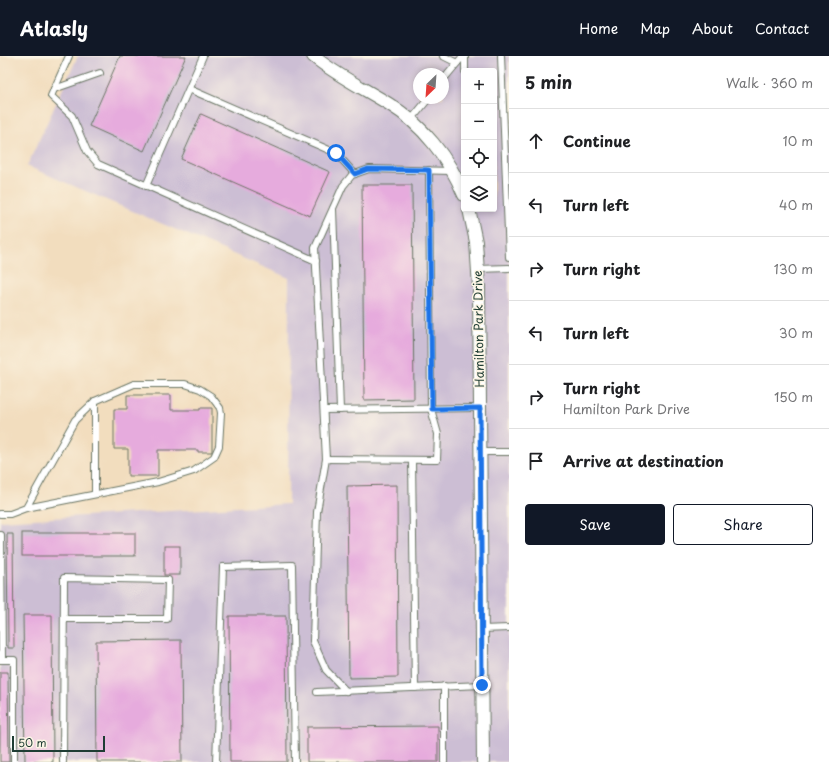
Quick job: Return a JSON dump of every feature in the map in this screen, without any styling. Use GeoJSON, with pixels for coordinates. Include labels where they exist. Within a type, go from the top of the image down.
{"type":"FeatureCollection","features":[{"type":"Feature","properties":{"kind":"street"},"geometry":{"type":"LineString","coordinates":[[313,56],[350,82],[389,104],[410,120],[437,148],[452,171],[461,189]]}},
{"type":"Feature","properties":{"kind":"street","name":"Hamilton Park Drive"},"geometry":{"type":"LineString","coordinates":[[470,212],[476,242],[478,269],[483,762]]}},
{"type":"Feature","properties":{"kind":"lane"},"geometry":{"type":"LineString","coordinates":[[69,56],[51,96],[72,116],[87,151],[98,164],[316,261]]}},
{"type":"Feature","properties":{"kind":"lane"},"geometry":{"type":"LineString","coordinates":[[146,186],[203,56]]}},
{"type":"Feature","properties":{"kind":"lane"},"geometry":{"type":"LineString","coordinates":[[443,56],[457,63]]}},
{"type":"Feature","properties":{"kind":"lane"},"geometry":{"type":"LineString","coordinates":[[449,73],[464,56]]}},
{"type":"Feature","properties":{"kind":"lane"},"geometry":{"type":"LineString","coordinates":[[464,56],[465,68]]}},
{"type":"Feature","properties":{"kind":"lane"},"geometry":{"type":"LineString","coordinates":[[501,56],[509,257]]}},
{"type":"Feature","properties":{"kind":"lane"},"geometry":{"type":"LineString","coordinates":[[54,89],[100,73]]}},
{"type":"Feature","properties":{"kind":"lane"},"geometry":{"type":"LineString","coordinates":[[189,89],[336,153],[355,174]]}},
{"type":"Feature","properties":{"kind":"lane"},"geometry":{"type":"LineString","coordinates":[[410,120],[423,104]]}},
{"type":"Feature","properties":{"kind":"lane"},"geometry":{"type":"LineString","coordinates":[[346,691],[326,670],[313,641],[317,512],[326,459],[315,248],[343,186],[352,175],[368,169],[452,171]]}},
{"type":"Feature","properties":{"kind":"lane"},"geometry":{"type":"LineString","coordinates":[[326,459],[437,460],[438,434],[432,409],[429,170]]}},
{"type":"Feature","properties":{"kind":"lane"},"geometry":{"type":"LineString","coordinates":[[333,208],[340,410]]}},
{"type":"Feature","properties":{"kind":"lane"},"geometry":{"type":"LineString","coordinates":[[478,269],[509,268]]}},
{"type":"Feature","properties":{"kind":"lane"},"geometry":{"type":"LineString","coordinates":[[0,514],[10,514],[26,508],[158,482],[194,471],[214,457],[219,446],[220,408],[211,396],[200,389],[185,384],[134,384],[94,401],[75,420],[26,508]]}},
{"type":"Feature","properties":{"kind":"lane"},"geometry":{"type":"LineString","coordinates":[[94,401],[95,494]]}},
{"type":"Feature","properties":{"kind":"lane"},"geometry":{"type":"LineString","coordinates":[[324,410],[480,408]]}},
{"type":"Feature","properties":{"kind":"lane"},"geometry":{"type":"LineString","coordinates":[[480,452],[509,452]]}},
{"type":"Feature","properties":{"kind":"lane"},"geometry":{"type":"LineString","coordinates":[[412,460],[415,688]]}},
{"type":"Feature","properties":{"kind":"lane"},"geometry":{"type":"LineString","coordinates":[[0,535],[1,660],[14,660],[14,762]]}},
{"type":"Feature","properties":{"kind":"lane"},"geometry":{"type":"LineString","coordinates":[[216,762],[223,567],[292,565],[295,762]]}},
{"type":"Feature","properties":{"kind":"lane"},"geometry":{"type":"LineString","coordinates":[[63,762],[64,578],[168,580],[167,619],[64,619]]}},
{"type":"Feature","properties":{"kind":"lane"},"geometry":{"type":"LineString","coordinates":[[482,629],[509,628]]}},
{"type":"Feature","properties":{"kind":"lane"},"geometry":{"type":"LineString","coordinates":[[317,692],[482,685]]}},
{"type":"Feature","properties":{"kind":"lane"},"geometry":{"type":"LineString","coordinates":[[444,686],[444,762]]}},
{"type":"Feature","properties":{"kind":"shaded area"},"geometry":{"type":"Polygon","coordinates":[[[78,56],[509,56],[509,762],[0,762],[0,521],[288,504],[289,278],[27,166],[78,56]]]}},
{"type":"Feature","properties":{"kind":"building"},"geometry":{"type":"Polygon","coordinates":[[[120,56],[186,56],[144,151],[89,126],[120,56]]]}},
{"type":"Feature","properties":{"kind":"building"},"geometry":{"type":"Polygon","coordinates":[[[201,114],[330,172],[310,216],[181,159],[201,114]]]}},
{"type":"Feature","properties":{"kind":"building"},"geometry":{"type":"Polygon","coordinates":[[[362,185],[412,185],[414,399],[364,400],[362,185]]]}},
{"type":"Feature","properties":{"kind":"building"},"geometry":{"type":"Polygon","coordinates":[[[127,395],[171,395],[171,410],[200,410],[200,408],[212,408],[212,452],[198,452],[198,450],[158,450],[158,476],[128,476],[128,449],[114,449],[114,409],[127,409],[127,395]]]}},
{"type":"Feature","properties":{"kind":"building"},"geometry":{"type":"Polygon","coordinates":[[[397,485],[398,677],[349,678],[347,486],[397,485]]]}},
{"type":"Feature","properties":{"kind":"building"},"geometry":{"type":"Polygon","coordinates":[[[22,533],[135,533],[135,556],[22,556],[22,533]]]}},
{"type":"Feature","properties":{"kind":"building"},"geometry":{"type":"Polygon","coordinates":[[[7,534],[13,534],[14,648],[8,648],[7,534]]]}},
{"type":"Feature","properties":{"kind":"building"},"geometry":{"type":"Polygon","coordinates":[[[164,546],[180,546],[180,575],[164,575],[164,546]]]}},
{"type":"Feature","properties":{"kind":"building"},"geometry":{"type":"Polygon","coordinates":[[[23,615],[52,615],[53,762],[25,762],[23,615]]]}},
{"type":"Feature","properties":{"kind":"building"},"geometry":{"type":"Polygon","coordinates":[[[229,616],[286,616],[287,762],[230,762],[229,616]]]}},
{"type":"Feature","properties":{"kind":"building"},"geometry":{"type":"Polygon","coordinates":[[[181,640],[182,762],[97,762],[96,641],[181,640]]]}},
{"type":"Feature","properties":{"kind":"building"},"geometry":{"type":"Polygon","coordinates":[[[0,672],[8,672],[9,762],[0,762],[0,672]]]}},
{"type":"Feature","properties":{"kind":"building"},"geometry":{"type":"Polygon","coordinates":[[[438,726],[438,762],[307,762],[307,727],[438,726]]]}},
{"type":"Feature","properties":{"kind":"route"},"geometry":{"type":"LineString","coordinates":[[336,153],[355,174],[368,169],[429,170],[432,409],[480,408],[482,685]]}}]}
